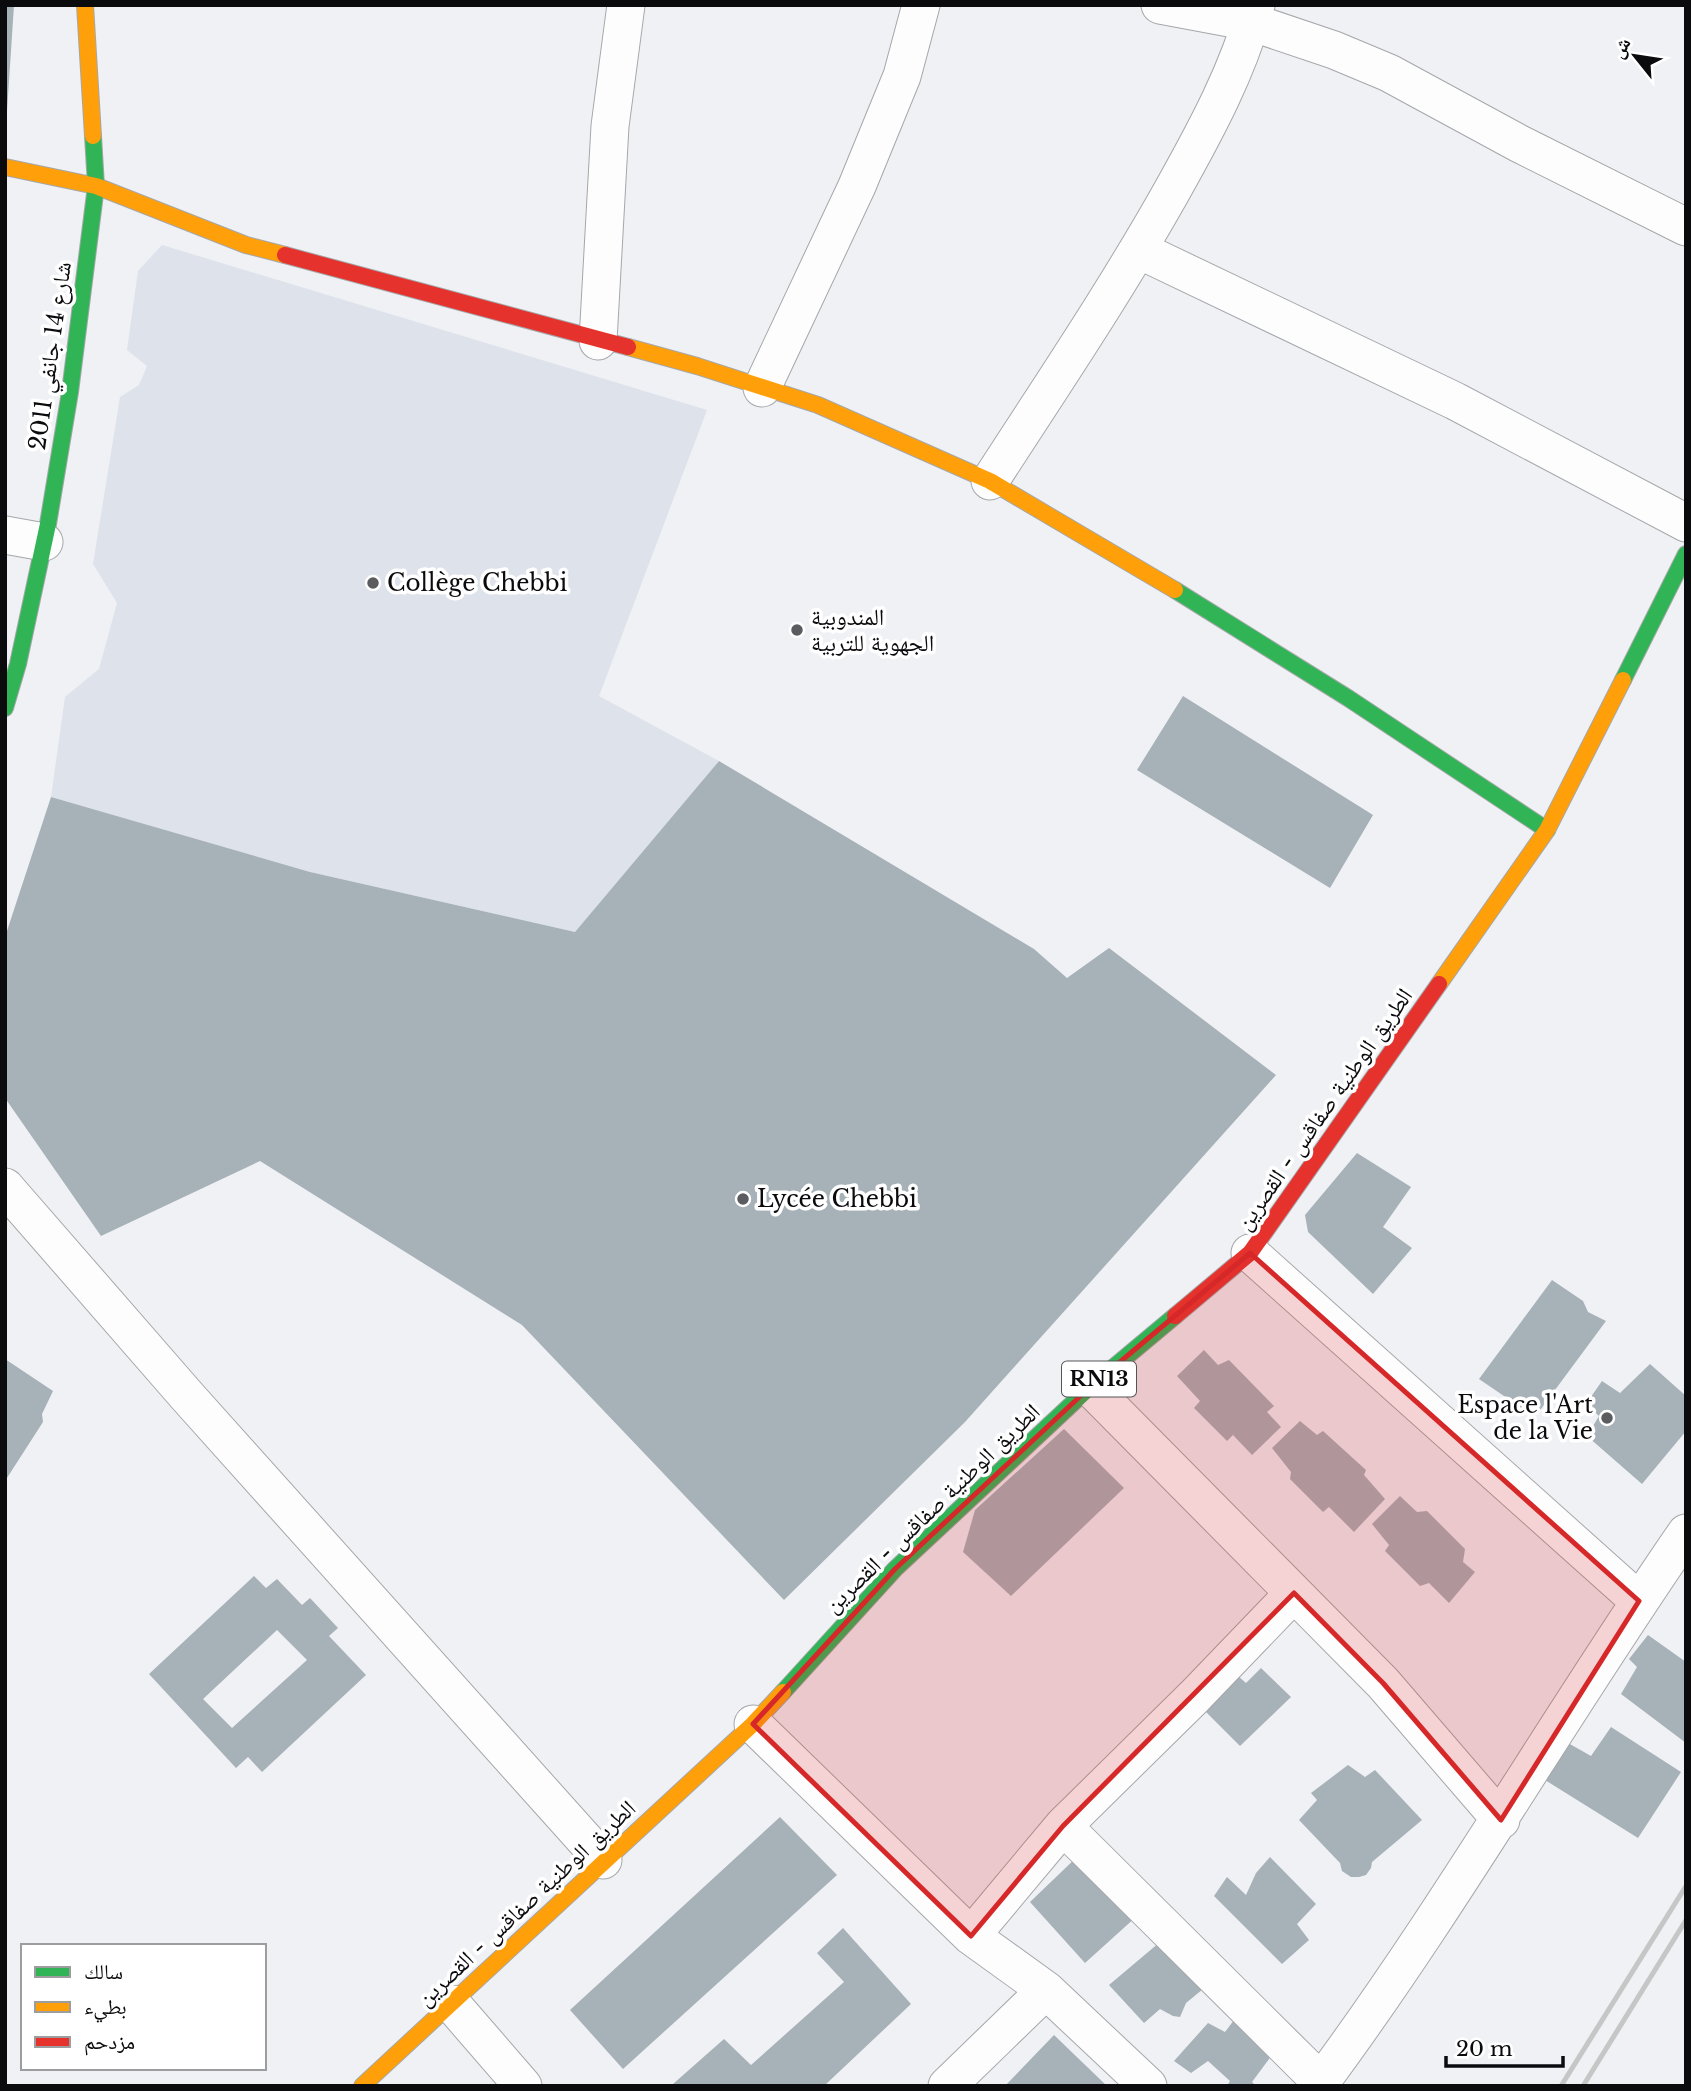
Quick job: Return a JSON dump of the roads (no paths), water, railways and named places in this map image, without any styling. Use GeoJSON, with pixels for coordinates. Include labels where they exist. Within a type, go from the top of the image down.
{"type":"FeatureCollection","features":[{"type":"Feature","properties":{"kind":"main road","name":"شارع 14 جانفي 2011"},"geometry":{"type":"LineString","coordinates":[[5,708],[18,664],[44,542],[69,392],[96,186],[85,5]]}},
{"type":"Feature","properties":{"kind":"main road"},"geometry":{"type":"LineString","coordinates":[[5,167],[96,186],[246,245],[696,366],[818,405],[990,481],[1259,642],[1547,830]]}},
{"type":"Feature","properties":{"kind":"main road","name":"الطريق الوطنية صفاقس - القصرين"},"geometry":{"type":"LineString","coordinates":[[362,2086],[603,1860],[753,1724],[895,1569],[1090,1387],[1250,1253],[1547,830],[1686,554]]}},
{"type":"Feature","properties":{"kind":"street"},"geometry":{"type":"LineString","coordinates":[[598,341],[610,127],[626,5]]}},
{"type":"Feature","properties":{"kind":"street"},"geometry":{"type":"LineString","coordinates":[[762,388],[857,186],[902,76],[921,5]]}},
{"type":"Feature","properties":{"kind":"street"},"geometry":{"type":"LineString","coordinates":[[1160,5],[1253,14],[1389,73],[1520,144],[1686,227]]}},
{"type":"Feature","properties":{"kind":"street"},"geometry":{"type":"LineString","coordinates":[[990,481],[1139,250],[1225,92],[1253,14]]}},
{"type":"Feature","properties":{"kind":"street"},"geometry":{"type":"LineString","coordinates":[[1139,250],[1455,401],[1686,523]]}},
{"type":"Feature","properties":{"kind":"street"},"geometry":{"type":"LineString","coordinates":[[5,535],[44,542]]}},
{"type":"Feature","properties":{"kind":"street"},"geometry":{"type":"LineString","coordinates":[[5,1186],[187,1396],[603,1860]]}},
{"type":"Feature","properties":{"kind":"street"},"geometry":{"type":"LineString","coordinates":[[1250,1253],[1639,1601]]}},
{"type":"Feature","properties":{"kind":"street"},"geometry":{"type":"LineString","coordinates":[[1090,1387],[1383,1683],[1501,1820]]}},
{"type":"Feature","properties":{"kind":"street"},"geometry":{"type":"LineString","coordinates":[[1063,1826],[1320,2084],[1501,1820],[1639,1601],[1686,1533]]}},
{"type":"Feature","properties":{"kind":"street"},"geometry":{"type":"LineString","coordinates":[[971,1936],[1063,1826],[1195,1696],[1294,1593]]}},
{"type":"Feature","properties":{"kind":"street"},"geometry":{"type":"LineString","coordinates":[[753,1724],[971,1936],[1046,1990],[1148,2086]]}},
{"type":"Feature","properties":{"kind":"street"},"geometry":{"type":"LineString","coordinates":[[947,2086],[1046,1990]]}},
{"type":"Feature","properties":{"kind":"street"},"geometry":{"type":"LineString","coordinates":[[452,2004],[523,2086]]}},
{"type":"Feature","properties":{"kind":"railway"},"geometry":{"type":"LineString","coordinates":[[1561,2086],[1686,1886]]}},
{"type":"Feature","properties":{"kind":"railway"},"geometry":{"type":"LineString","coordinates":[[1583,2086],[1686,1920]]}},
{"type":"Feature","properties":{"kind":"place","name":"Collège Chebbi"},"geometry":{"type":"Point","coordinates":[373,583]}},
{"type":"Feature","properties":{"kind":"place","name":"المندوبية الجهوية للتربية"},"geometry":{"type":"Point","coordinates":[797,630]}},
{"type":"Feature","properties":{"kind":"place","name":"Lycée Chebbi"},"geometry":{"type":"Point","coordinates":[743,1199]}},
{"type":"Feature","properties":{"kind":"place","name":"Espace l'Art de la Vie"},"geometry":{"type":"Point","coordinates":[1607,1418]}}]}
